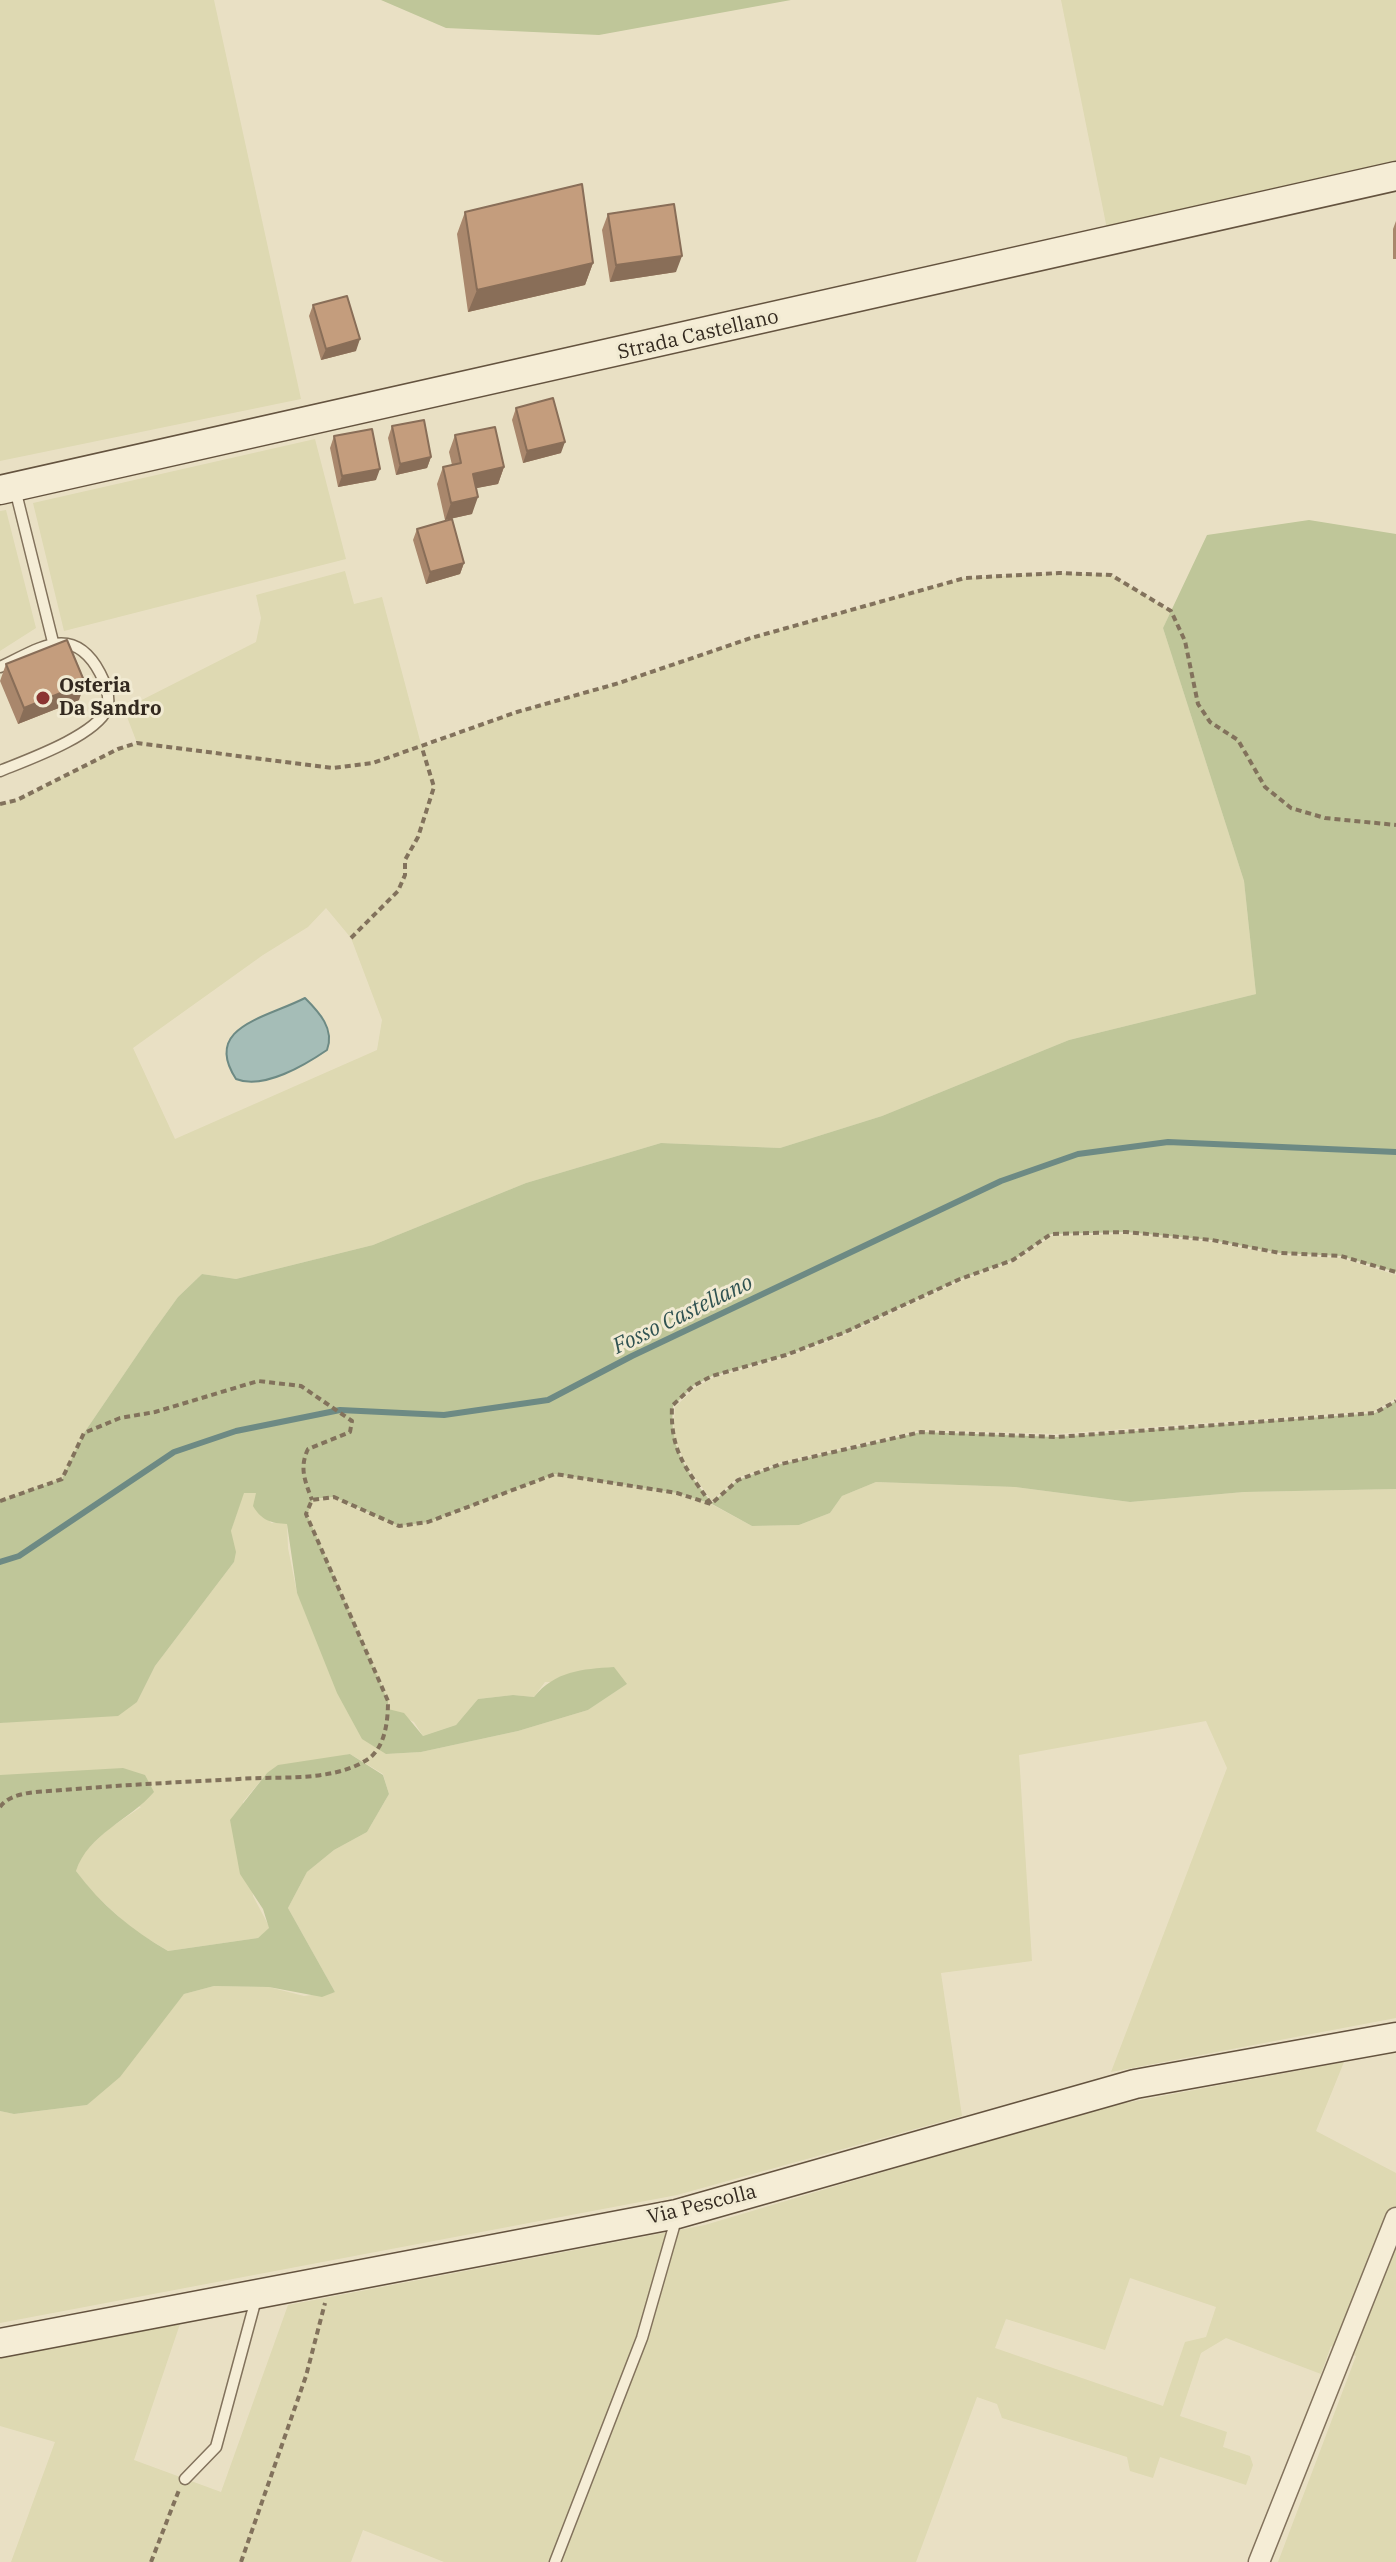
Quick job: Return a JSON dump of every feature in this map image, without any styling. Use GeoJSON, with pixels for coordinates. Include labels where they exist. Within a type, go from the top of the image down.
{"type":"FeatureCollection","features":[{"type":"Feature","properties":{"kind":"street","name":"Strada Castellano"},"geometry":{"type":"LineString","coordinates":[[7,488],[1396,176]]}},
{"type":"Feature","properties":{"kind":"street","name":"Via Pescolla"},"geometry":{"type":"LineString","coordinates":[[0,2343],[258,2291],[677,2214],[1135,2084],[1396,2037]]}},
{"type":"Feature","properties":{"kind":"street"},"geometry":{"type":"LineString","coordinates":[[1259,2562],[1396,2218]]}},
{"type":"Feature","properties":{"kind":"lane"},"geometry":{"type":"LineString","coordinates":[[7,488],[53,642]]}},
{"type":"Feature","properties":{"kind":"lane"},"geometry":{"type":"LineString","coordinates":[[0,667],[53,642],[73,644],[92,657],[104,680],[107,708],[98,721],[49,751],[0,771]]}},
{"type":"Feature","properties":{"kind":"lane"},"geometry":{"type":"LineString","coordinates":[[555,2562],[642,2338],[677,2214]]}},
{"type":"Feature","properties":{"kind":"lane"},"geometry":{"type":"LineString","coordinates":[[185,2479],[216,2447],[258,2291]]}},
{"type":"Feature","properties":{"kind":"path"},"geometry":{"type":"LineString","coordinates":[[0,804],[17,800],[118,749],[137,743],[332,768],[373,763],[517,712],[619,683],[751,638],[965,578],[1059,573],[1111,575],[1171,611],[1185,641],[1198,704],[1210,722],[1238,740],[1265,787],[1291,808],[1325,818],[1396,825]]}},
{"type":"Feature","properties":{"kind":"path"},"geometry":{"type":"LineString","coordinates":[[351,938],[398,891],[405,875],[405,860],[418,837],[434,787],[422,748]]}},
{"type":"Feature","properties":{"kind":"path"},"geometry":{"type":"LineString","coordinates":[[711,1504],[685,1466],[671,1435],[672,1406],[693,1386],[712,1376],[786,1355],[843,1333],[960,1279],[1013,1260],[1051,1234],[1126,1232],[1212,1240],[1280,1253],[1341,1256],[1396,1272]]}},
{"type":"Feature","properties":{"kind":"path"},"geometry":{"type":"LineString","coordinates":[[0,1501],[62,1479],[84,1433],[120,1418],[155,1412],[258,1381],[301,1386],[352,1421],[350,1432],[308,1449],[302,1462],[312,1500],[306,1514],[388,1701],[388,1725],[379,1746],[367,1761],[329,1774],[112,1785],[25,1794],[4,1800],[0,1807]]}},
{"type":"Feature","properties":{"kind":"path"},"geometry":{"type":"LineString","coordinates":[[711,1504],[738,1480],[781,1464],[921,1432],[1057,1437],[1375,1413],[1396,1401]]}},
{"type":"Feature","properties":{"kind":"path"},"geometry":{"type":"LineString","coordinates":[[312,1500],[334,1497],[399,1526],[428,1522],[555,1474],[677,1493],[711,1504]]}},
{"type":"Feature","properties":{"kind":"path"},"geometry":{"type":"LineString","coordinates":[[241,2562],[306,2376],[332,2278]]}},
{"type":"Feature","properties":{"kind":"path"},"geometry":{"type":"LineString","coordinates":[[151,2562],[185,2479]]}},
{"type":"Feature","properties":{"kind":"shaded area"},"geometry":{"type":"Polygon","coordinates":[[[0,0],[214,0],[301,399],[0,461],[0,0]]]}},
{"type":"Feature","properties":{"kind":"shaded area"},"geometry":{"type":"Polygon","coordinates":[[[1061,0],[1396,0],[1396,162],[1107,229],[1061,0]]]}},
{"type":"Feature","properties":{"kind":"shaded area"},"geometry":{"type":"Polygon","coordinates":[[[315,439],[346,559],[64,631],[33,503],[315,439]]]}},
{"type":"Feature","properties":{"kind":"shaded area"},"geometry":{"type":"Polygon","coordinates":[[[6,510],[36,628],[0,651],[0,511],[6,510]]]}},
{"type":"Feature","properties":{"kind":"shaded area"},"geometry":{"type":"Polygon","coordinates":[[[345,571],[354,604],[382,597],[422,748],[517,712],[619,683],[751,638],[965,578],[1059,573],[1111,575],[1171,611],[1163,628],[1244,881],[1256,994],[1069,1040],[882,1116],[780,1148],[661,1143],[526,1183],[373,1245],[236,1279],[202,1274],[178,1297],[152,1333],[84,1433],[62,1479],[0,1501],[0,804],[17,800],[118,749],[137,743],[124,709],[256,642],[261,618],[256,595],[345,571]],[[326,908],[308,927],[263,955],[133,1048],[175,1139],[377,1050],[382,1020],[351,938],[326,908]]]}},
{"type":"Feature","properties":{"kind":"shaded area"},"geometry":{"type":"Polygon","coordinates":[[[1126,1234],[1212,1242],[1280,1255],[1341,1258],[1396,1275],[1396,1398],[1374,1411],[1057,1434],[921,1430],[780,1462],[737,1478],[712,1501],[686,1465],[673,1435],[675,1407],[695,1388],[713,1378],[787,1357],[843,1336],[961,1281],[1014,1262],[1052,1236],[1126,1234]]]}},
{"type":"Feature","properties":{"kind":"shaded area"},"geometry":{"type":"Polygon","coordinates":[[[555,1474],[677,1493],[711,1504],[752,1526],[799,1525],[830,1513],[842,1496],[876,1482],[1015,1487],[1130,1502],[1244,1492],[1396,1489],[1396,2018],[1111,2072],[1227,1768],[1206,1721],[1019,1755],[1032,1961],[941,1973],[962,2116],[677,2195],[0,2323],[0,2111],[14,2114],[87,2105],[184,1994],[214,1986],[269,1987],[304,1996],[335,1992],[288,1908],[307,1872],[334,1850],[367,1832],[389,1794],[383,1774],[350,1754],[267,1773],[243,1802],[253,1896],[270,1928],[258,1938],[168,1951],[132,1929],[91,1891],[76,1871],[81,1855],[107,1830],[141,1807],[35,1775],[0,1775],[0,1723],[137,1702],[155,1666],[234,1562],[231,1531],[243,1493],[256,1493],[271,1523],[287,1523],[288,1548],[297,1593],[316,1634],[386,1754],[421,1752],[518,1731],[588,1710],[627,1684],[545,1682],[534,1697],[513,1695],[478,1699],[456,1725],[423,1736],[414,1722],[388,1710],[388,1701],[306,1514],[312,1500],[334,1497],[366,1513],[428,1522],[555,1474]]]}},
{"type":"Feature","properties":{"kind":"shaded area"},"geometry":{"type":"Polygon","coordinates":[[[1344,2062],[1316,2131],[1396,2173],[1396,2562],[1278,2562],[1356,2356],[1331,2346],[1321,2374],[1226,2338],[1201,2353],[1180,2416],[1227,2432],[1223,2447],[1250,2456],[1253,2465],[1246,2485],[1160,2457],[1153,2478],[1130,2471],[1127,2457],[1002,2418],[997,2404],[977,2397],[916,2562],[444,2562],[363,2530],[351,2562],[11,2562],[55,2442],[0,2426],[0,2358],[180,2324],[134,2460],[221,2492],[288,2305],[705,2225],[1098,2108],[1344,2062]],[[1130,2278],[1105,2350],[1006,2319],[995,2348],[1163,2406],[1185,2342],[1206,2337],[1216,2307],[1130,2278]]]}},
{"type":"Feature","properties":{"kind":"green space"},"geometry":{"type":"Polygon","coordinates":[[[381,0],[791,0],[599,35],[446,28],[381,0]]]}},
{"type":"Feature","properties":{"kind":"green space"},"geometry":{"type":"Polygon","coordinates":[[[1309,520],[1396,534],[1396,1272],[1341,1256],[1280,1253],[1212,1240],[1126,1232],[1051,1234],[1013,1260],[960,1279],[843,1334],[786,1355],[712,1376],[693,1386],[673,1406],[672,1421],[681,1458],[712,1503],[738,1480],[781,1464],[921,1432],[1057,1437],[1375,1413],[1396,1401],[1396,1489],[1244,1492],[1130,1502],[1015,1487],[876,1482],[842,1496],[830,1513],[799,1525],[752,1526],[712,1504],[677,1493],[555,1474],[428,1522],[399,1526],[334,1497],[313,1499],[307,1515],[388,1701],[388,1709],[404,1713],[423,1736],[456,1725],[478,1699],[513,1695],[534,1697],[551,1682],[570,1673],[614,1667],[627,1684],[588,1710],[518,1731],[421,1752],[386,1754],[362,1739],[337,1693],[297,1593],[287,1524],[263,1518],[253,1506],[256,1493],[244,1493],[231,1531],[236,1552],[234,1562],[155,1666],[137,1702],[118,1716],[0,1723],[0,1501],[62,1479],[84,1433],[152,1333],[178,1297],[202,1274],[236,1279],[373,1245],[526,1183],[661,1143],[780,1148],[882,1116],[1069,1040],[1256,994],[1244,881],[1163,628],[1207,535],[1309,520]]]}},
{"type":"Feature","properties":{"kind":"green space"},"geometry":{"type":"Polygon","coordinates":[[[350,1754],[383,1775],[389,1794],[367,1832],[334,1850],[307,1872],[288,1908],[335,1992],[322,1997],[269,1987],[214,1986],[184,1994],[120,2077],[87,2105],[14,2114],[0,2111],[0,1775],[123,1768],[145,1775],[154,1792],[90,1847],[76,1871],[118,1916],[168,1951],[258,1938],[269,1928],[263,1909],[240,1874],[230,1820],[267,1773],[278,1765],[350,1754]]]}},
{"type":"Feature","properties":{"kind":"water"},"geometry":{"type":"Polygon","coordinates":[[[305,998],[327,1028],[327,1050],[296,1069],[271,1079],[247,1082],[236,1079],[228,1061],[227,1047],[233,1036],[243,1026],[305,998]]]}},
{"type":"Feature","properties":{"kind":"building"},"geometry":{"type":"Polygon","coordinates":[[[582,184],[593,263],[477,290],[465,212],[582,184]]]}},
{"type":"Feature","properties":{"kind":"building"},"geometry":{"type":"Polygon","coordinates":[[[674,204],[682,256],[616,265],[608,214],[674,204]]]}},
{"type":"Feature","properties":{"kind":"building"},"geometry":{"type":"Polygon","coordinates":[[[347,296],[360,339],[326,349],[313,305],[347,296]]]}},
{"type":"Feature","properties":{"kind":"building"},"geometry":{"type":"Polygon","coordinates":[[[553,398],[565,442],[527,451],[516,408],[553,398]]]}},
{"type":"Feature","properties":{"kind":"building"},"geometry":{"type":"Polygon","coordinates":[[[424,420],[431,457],[400,464],[392,426],[424,420]]]}},
{"type":"Feature","properties":{"kind":"building"},"geometry":{"type":"Polygon","coordinates":[[[495,427],[504,467],[473,474],[478,497],[451,503],[443,467],[461,463],[455,435],[495,427]]]}},
{"type":"Feature","properties":{"kind":"building"},"geometry":{"type":"Polygon","coordinates":[[[372,429],[380,469],[342,476],[334,436],[372,429]]]}},
{"type":"Feature","properties":{"kind":"building"},"geometry":{"type":"Polygon","coordinates":[[[452,519],[464,563],[430,572],[417,529],[452,519]]]}},
{"type":"Feature","properties":{"kind":"building"},"geometry":{"type":"Polygon","coordinates":[[[67,640],[85,683],[24,708],[6,664],[67,640]]]}},
{"type":"Feature","properties":{"kind":"waterway","name":"Fosso Castellano"},"geometry":{"type":"LineString","coordinates":[[0,1562],[19,1556],[174,1452],[236,1431],[340,1410],[444,1415],[548,1400],[632,1356],[1001,1181],[1078,1154],[1168,1142],[1396,1152]]}},
{"type":"Feature","properties":{"kind":"place","name":"Osteria Da Sandro"},"geometry":{"type":"Point","coordinates":[43,698]}}]}
